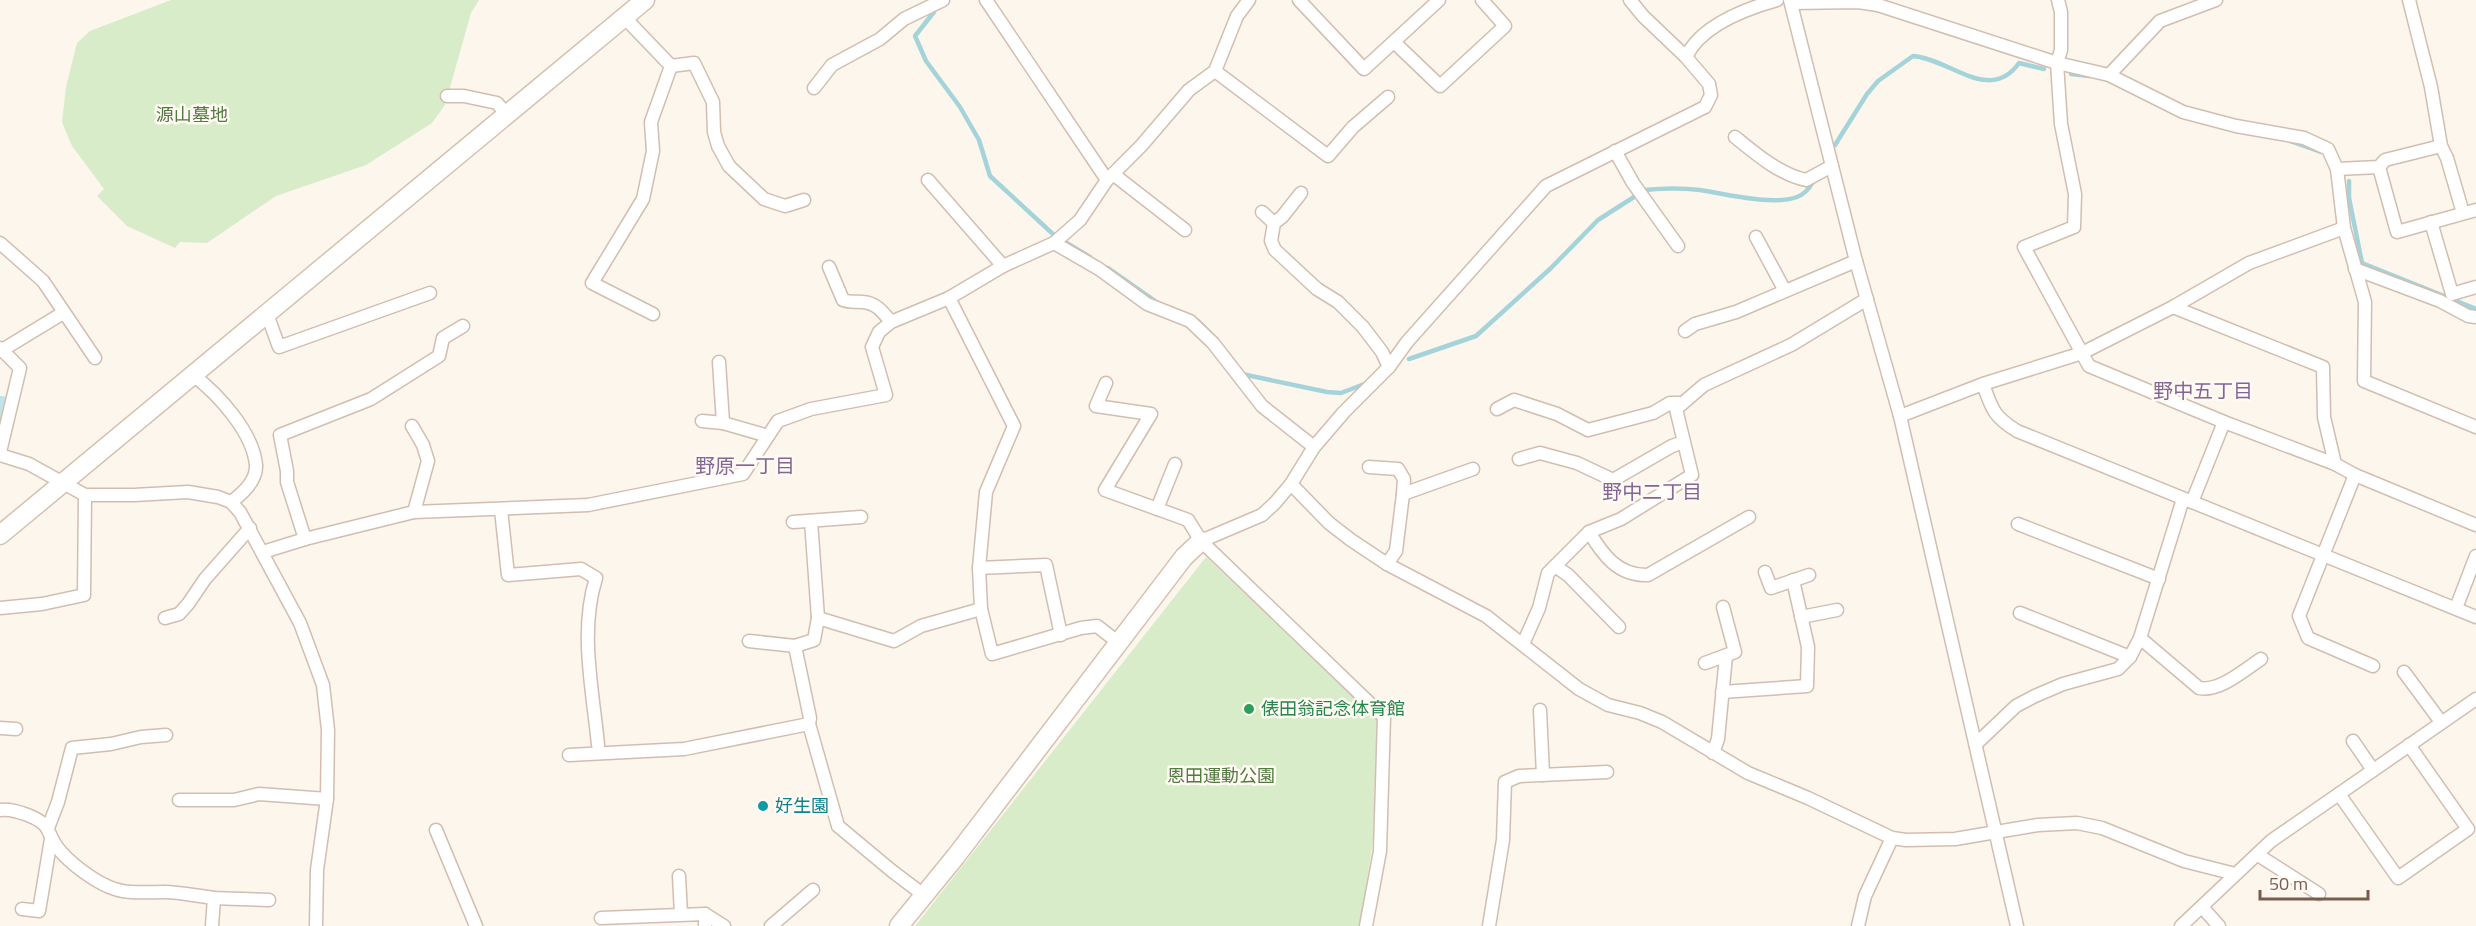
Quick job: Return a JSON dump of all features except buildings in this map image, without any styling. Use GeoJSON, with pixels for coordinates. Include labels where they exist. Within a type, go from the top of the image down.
{"type":"FeatureCollection","features":[{"type":"Feature","properties":{"kind":"street"},"geometry":{"type":"LineString","coordinates":[[0,535],[645,0]]}},
{"type":"Feature","properties":{"kind":"street"},"geometry":{"type":"LineString","coordinates":[[814,88],[832,64],[880,39],[904,18],[943,0]]}},
{"type":"Feature","properties":{"kind":"street"},"geometry":{"type":"LineString","coordinates":[[986,0],[1110,177],[1185,230]]}},
{"type":"Feature","properties":{"kind":"street"},"geometry":{"type":"LineString","coordinates":[[263,552],[305,538],[414,512],[588,505],[743,474],[778,421],[811,409],[886,395],[873,347],[879,332],[891,322],[949,298],[1003,266],[1054,243],[1080,220],[1110,177],[1141,146],[1189,90],[1215,71],[1237,15],[1249,0]]}},
{"type":"Feature","properties":{"kind":"street"},"geometry":{"type":"LineString","coordinates":[[1299,0],[1364,69],[1438,0]]}},
{"type":"Feature","properties":{"kind":"street"},"geometry":{"type":"LineString","coordinates":[[1394,42],[1440,86],[1505,26],[1482,0]]}},
{"type":"Feature","properties":{"kind":"street"},"geometry":{"type":"LineString","coordinates":[[899,926],[925,896],[1184,557],[1201,541],[1262,515],[1291,484],[1314,447],[1344,412],[1389,367],[1407,342],[1546,186],[1705,107],[1711,95],[1709,84],[1630,0]]}},
{"type":"Feature","properties":{"kind":"street"},"geometry":{"type":"LineString","coordinates":[[1686,57],[1698,38],[1708,31],[1734,16],[1777,0]]}},
{"type":"Feature","properties":{"kind":"street"},"geometry":{"type":"LineString","coordinates":[[2058,0],[2061,12],[2061,50],[2057,63],[2061,124],[2075,194],[2074,227],[2024,247],[2089,366],[2224,422],[2335,464],[2355,475],[2476,525]]}},
{"type":"Feature","properties":{"kind":"street"},"geometry":{"type":"LineString","coordinates":[[2109,75],[2160,21],[2216,0]]}},
{"type":"Feature","properties":{"kind":"street"},"geometry":{"type":"LineString","coordinates":[[2409,0],[2431,87],[2441,146],[2447,158],[2463,213]]}},
{"type":"Feature","properties":{"kind":"street"},"geometry":{"type":"LineString","coordinates":[[2017,926],[1900,416],[1856,261],[1790,1],[1858,2],[1878,5],[2057,63],[2109,75],[2183,112],[2236,126],[2304,138],[2328,149],[2337,169],[2344,228],[2365,302],[2364,381],[2476,427]]}},
{"type":"Feature","properties":{"kind":"street"},"geometry":{"type":"LineString","coordinates":[[624,17],[670,66]]}},
{"type":"Feature","properties":{"kind":"street"},"geometry":{"type":"LineString","coordinates":[[670,66],[694,63],[713,102],[714,132],[718,146],[729,166],[764,199],[785,206],[804,200]]}},
{"type":"Feature","properties":{"kind":"street"},"geometry":{"type":"LineString","coordinates":[[653,314],[592,283],[643,199],[653,151],[651,123],[670,66]]}},
{"type":"Feature","properties":{"kind":"street"},"geometry":{"type":"LineString","coordinates":[[1215,71],[1328,156],[1353,127],[1388,97]]}},
{"type":"Feature","properties":{"kind":"street"},"geometry":{"type":"LineString","coordinates":[[447,96],[464,96],[497,103],[507,115]]}},
{"type":"Feature","properties":{"kind":"street"},"geometry":{"type":"LineString","coordinates":[[1735,137],[1766,162],[1796,178],[1806,180],[1832,166]]}},
{"type":"Feature","properties":{"kind":"street"},"geometry":{"type":"LineString","coordinates":[[2379,168],[2385,160],[2441,146]]}},
{"type":"Feature","properties":{"kind":"street"},"geometry":{"type":"LineString","coordinates":[[1615,151],[1634,183],[1677,238]]}},
{"type":"Feature","properties":{"kind":"street"},"geometry":{"type":"LineString","coordinates":[[2337,169],[2379,168]]}},
{"type":"Feature","properties":{"kind":"street"},"geometry":{"type":"LineString","coordinates":[[2379,168],[2397,232],[2476,210]]}},
{"type":"Feature","properties":{"kind":"street"},"geometry":{"type":"LineString","coordinates":[[928,180],[1003,266]]}},
{"type":"Feature","properties":{"kind":"street"},"geometry":{"type":"LineString","coordinates":[[1301,193],[1282,217],[1274,223],[1271,241],[1275,250],[1317,289],[1346,310],[1382,352],[1389,367]]}},
{"type":"Feature","properties":{"kind":"street"},"geometry":{"type":"LineString","coordinates":[[1262,212],[1274,223]]}},
{"type":"Feature","properties":{"kind":"street"},"geometry":{"type":"LineString","coordinates":[[2431,222],[2452,294],[2476,287]]}},
{"type":"Feature","properties":{"kind":"street"},"geometry":{"type":"LineString","coordinates":[[1900,416],[1983,384],[2082,353],[2173,307],[2249,263],[2344,228]]}},
{"type":"Feature","properties":{"kind":"street"},"geometry":{"type":"LineString","coordinates":[[1756,237],[1785,291]]}},
{"type":"Feature","properties":{"kind":"street"},"geometry":{"type":"LineString","coordinates":[[1054,243],[1099,269],[1147,304],[1190,321],[1213,343],[1262,406],[1314,447]]}},
{"type":"Feature","properties":{"kind":"street"},"geometry":{"type":"LineString","coordinates":[[3,251],[43,281],[94,358]]}},
{"type":"Feature","properties":{"kind":"street"},"geometry":{"type":"LineString","coordinates":[[1687,312],[1690,327],[1736,312],[1856,261]]}},
{"type":"Feature","properties":{"kind":"street"},"geometry":{"type":"LineString","coordinates":[[829,267],[843,300],[876,305],[891,322]]}},
{"type":"Feature","properties":{"kind":"street"},"geometry":{"type":"LineString","coordinates":[[2355,269],[2440,301],[2468,316],[2476,317]]}},
{"type":"Feature","properties":{"kind":"street"},"geometry":{"type":"LineString","coordinates":[[267,314],[279,347],[430,293]]}},
{"type":"Feature","properties":{"kind":"street"},"geometry":{"type":"LineString","coordinates":[[949,298],[1014,426],[986,492],[979,568],[981,609],[992,654],[1081,628],[1097,626],[1119,643]]}},
{"type":"Feature","properties":{"kind":"street"},"geometry":{"type":"LineString","coordinates":[[1524,644],[1539,608],[1548,573],[1589,532],[1621,519],[1692,475],[1676,409],[1704,385],[1791,345],[1867,299]]}},
{"type":"Feature","properties":{"kind":"street"},"geometry":{"type":"LineString","coordinates":[[2173,307],[2323,367],[2324,417],[2335,464]]}},
{"type":"Feature","properties":{"kind":"street"},"geometry":{"type":"LineString","coordinates":[[63,313],[1,349],[20,368],[0,453],[29,464],[85,495],[188,492],[218,497],[231,502],[250,528],[300,623],[323,686],[328,730],[327,799],[316,870],[316,926]]}},
{"type":"Feature","properties":{"kind":"street"},"geometry":{"type":"LineString","coordinates":[[305,538],[287,482],[288,471],[277,429],[372,399],[439,356],[443,338],[463,326]]}},
{"type":"Feature","properties":{"kind":"street"},"geometry":{"type":"LineString","coordinates":[[719,362],[723,423]]}},
{"type":"Feature","properties":{"kind":"street"},"geometry":{"type":"LineString","coordinates":[[193,375],[217,394],[231,411],[248,444],[256,467],[247,489],[231,502]]}},
{"type":"Feature","properties":{"kind":"street"},"geometry":{"type":"LineString","coordinates":[[1106,383],[1096,406],[1151,414],[1105,490],[1188,520],[1201,541],[1384,717],[1380,851],[1366,926]]}},
{"type":"Feature","properties":{"kind":"street"},"geometry":{"type":"LineString","coordinates":[[1983,384],[1999,420],[2017,431],[2476,617]]}},
{"type":"Feature","properties":{"kind":"street"},"geometry":{"type":"LineString","coordinates":[[1497,409],[1514,400],[1557,414],[1588,430],[1653,412],[1670,403],[1683,403]]}},
{"type":"Feature","properties":{"kind":"street"},"geometry":{"type":"LineString","coordinates":[[702,421],[723,423],[768,436]]}},
{"type":"Feature","properties":{"kind":"street"},"geometry":{"type":"LineString","coordinates":[[1976,744],[2016,706],[2063,684],[2118,669],[2130,657],[2140,638],[2188,501],[2224,422]]}},
{"type":"Feature","properties":{"kind":"street"},"geometry":{"type":"LineString","coordinates":[[412,426],[423,445],[428,461],[414,512]]}},
{"type":"Feature","properties":{"kind":"street"},"geometry":{"type":"LineString","coordinates":[[1519,459],[1540,453],[1577,462],[1612,480],[1683,442]]}},
{"type":"Feature","properties":{"kind":"street"},"geometry":{"type":"LineString","coordinates":[[1157,509],[1175,464]]}},
{"type":"Feature","properties":{"kind":"street"},"geometry":{"type":"LineString","coordinates":[[1368,467],[1398,469],[1404,480],[1396,551],[1388,564]]}},
{"type":"Feature","properties":{"kind":"street"},"geometry":{"type":"LineString","coordinates":[[1403,494],[1473,469]]}},
{"type":"Feature","properties":{"kind":"street"},"geometry":{"type":"LineString","coordinates":[[2355,475],[2299,616],[2308,638],[2373,666]]}},
{"type":"Feature","properties":{"kind":"street"},"geometry":{"type":"LineString","coordinates":[[1291,484],[1329,523],[1388,564],[1486,616],[1579,689],[1608,705],[1640,713],[1662,722],[1748,773],[1892,838],[1906,840],[1955,838],[2038,825],[2077,824],[2102,828],[2184,861],[2235,874]]}},
{"type":"Feature","properties":{"kind":"street"},"geometry":{"type":"LineString","coordinates":[[0,608],[42,604],[84,595],[85,495]]}},
{"type":"Feature","properties":{"kind":"street"},"geometry":{"type":"LineString","coordinates":[[501,510],[508,576],[581,569],[596,578],[589,599],[587,637],[598,745]]}},
{"type":"Feature","properties":{"kind":"street"},"geometry":{"type":"LineString","coordinates":[[793,522],[861,517]]}},
{"type":"Feature","properties":{"kind":"street"},"geometry":{"type":"LineString","coordinates":[[1589,532],[1602,553],[1616,567],[1640,576],[1648,575],[1749,517]]}},
{"type":"Feature","properties":{"kind":"street"},"geometry":{"type":"LineString","coordinates":[[749,641],[795,646],[814,640],[818,618],[811,521]]}},
{"type":"Feature","properties":{"kind":"street"},"geometry":{"type":"LineString","coordinates":[[2018,525],[2159,579]]}},
{"type":"Feature","properties":{"kind":"street"},"geometry":{"type":"LineString","coordinates":[[165,618],[179,614],[205,579],[250,528]]}},
{"type":"Feature","properties":{"kind":"street"},"geometry":{"type":"LineString","coordinates":[[2456,608],[2476,556]]}},
{"type":"Feature","properties":{"kind":"street"},"geometry":{"type":"LineString","coordinates":[[979,568],[1046,565],[1061,635]]}},
{"type":"Feature","properties":{"kind":"street"},"geometry":{"type":"LineString","coordinates":[[1555,566],[1568,575],[1619,627]]}},
{"type":"Feature","properties":{"kind":"street"},"geometry":{"type":"LineString","coordinates":[[1765,572],[1772,588],[1809,575]]}},
{"type":"Feature","properties":{"kind":"street"},"geometry":{"type":"LineString","coordinates":[[1722,693],[1807,686],[1808,647],[1793,580]]}},
{"type":"Feature","properties":{"kind":"street"},"geometry":{"type":"LineString","coordinates":[[1705,663],[1735,652],[1723,607]]}},
{"type":"Feature","properties":{"kind":"street"},"geometry":{"type":"LineString","coordinates":[[818,618],[894,641],[921,626],[981,609]]}},
{"type":"Feature","properties":{"kind":"street"},"geometry":{"type":"LineString","coordinates":[[1801,617],[1837,610]]}},
{"type":"Feature","properties":{"kind":"street"},"geometry":{"type":"LineString","coordinates":[[2020,613],[2130,657]]}},
{"type":"Feature","properties":{"kind":"street"},"geometry":{"type":"LineString","coordinates":[[2140,638],[2199,688],[2208,690],[2261,659]]}},
{"type":"Feature","properties":{"kind":"street"},"geometry":{"type":"LineString","coordinates":[[795,646],[810,718],[809,724],[838,826],[925,896]]}},
{"type":"Feature","properties":{"kind":"street"},"geometry":{"type":"LineString","coordinates":[[1713,753],[1718,739],[1726,656]]}},
{"type":"Feature","properties":{"kind":"street"},"geometry":{"type":"LineString","coordinates":[[2404,672],[2441,722]]}},
{"type":"Feature","properties":{"kind":"street"},"geometry":{"type":"LineString","coordinates":[[2181,926],[2258,855],[2271,840],[2476,699]]}},
{"type":"Feature","properties":{"kind":"street"},"geometry":{"type":"LineString","coordinates":[[1540,710],[1543,775]]}},
{"type":"Feature","properties":{"kind":"street"},"geometry":{"type":"LineString","coordinates":[[569,755],[684,748],[809,724]]}},
{"type":"Feature","properties":{"kind":"street"},"geometry":{"type":"LineString","coordinates":[[0,728],[16,729]]}},
{"type":"Feature","properties":{"kind":"street"},"geometry":{"type":"LineString","coordinates":[[22,909],[39,910],[49,833],[72,747],[111,744],[141,737],[166,735]]}},
{"type":"Feature","properties":{"kind":"street"},"geometry":{"type":"LineString","coordinates":[[2353,741],[2373,770]]}},
{"type":"Feature","properties":{"kind":"street"},"geometry":{"type":"LineString","coordinates":[[2339,794],[2398,878],[2468,829],[2409,745]]}},
{"type":"Feature","properties":{"kind":"street"},"geometry":{"type":"LineString","coordinates":[[1489,926],[1503,840],[1505,782],[1519,776],[1607,772]]}},
{"type":"Feature","properties":{"kind":"street"},"geometry":{"type":"LineString","coordinates":[[179,800],[234,800],[260,794],[327,799]]}},
{"type":"Feature","properties":{"kind":"street"},"geometry":{"type":"LineString","coordinates":[[0,810],[7,809],[25,813],[49,833],[61,852],[76,866],[95,880],[119,891],[268,900]]}},
{"type":"Feature","properties":{"kind":"street"},"geometry":{"type":"LineString","coordinates":[[436,830],[476,926]]}},
{"type":"Feature","properties":{"kind":"street"},"geometry":{"type":"LineString","coordinates":[[1858,926],[1865,896],[1892,838]]}},
{"type":"Feature","properties":{"kind":"street"},"geometry":{"type":"LineString","coordinates":[[2258,855],[2319,894]]}},
{"type":"Feature","properties":{"kind":"street"},"geometry":{"type":"LineString","coordinates":[[679,876],[681,914]]}},
{"type":"Feature","properties":{"kind":"street"},"geometry":{"type":"LineString","coordinates":[[771,926],[813,890]]}},
{"type":"Feature","properties":{"kind":"street"},"geometry":{"type":"LineString","coordinates":[[212,926],[214,898]]}},
{"type":"Feature","properties":{"kind":"street"},"geometry":{"type":"LineString","coordinates":[[2202,907],[2219,926]]}},
{"type":"Feature","properties":{"kind":"street"},"geometry":{"type":"LineString","coordinates":[[601,918],[681,914],[724,926]]}},
{"type":"Feature","properties":{"kind":"green space","name":"源山墓地"},"geometry":{"type":"Polygon","coordinates":[[[171,0],[479,0],[471,13],[445,105],[432,123],[366,165],[276,196],[207,243],[180,242],[175,248],[127,226],[97,196],[104,189],[72,146],[62,122],[66,87],[77,43],[90,31],[171,0]]]}},
{"type":"Feature","properties":{"kind":"green space","name":"恩田運動公園"},"geometry":{"type":"Polygon","coordinates":[[[1206,557],[1377,719],[1373,840],[1360,926],[915,926],[1206,557]]]}},
{"type":"Feature","properties":{"kind":"waterway"},"geometry":{"type":"LineString","coordinates":[[934,12],[915,36],[926,61],[960,107],[979,140],[990,176],[1054,235]]}},
{"type":"Feature","properties":{"kind":"waterway"},"geometry":{"type":"LineString","coordinates":[[1835,145],[1867,94],[1878,81],[1913,56],[1982,80],[1995,80],[2008,75],[2019,63],[2044,69]]}},
{"type":"Feature","properties":{"kind":"waterway"},"geometry":{"type":"LineString","coordinates":[[2071,74],[2089,76]]}},
{"type":"Feature","properties":{"kind":"waterway"},"geometry":{"type":"LineString","coordinates":[[2290,141],[2321,152]]}},
{"type":"Feature","properties":{"kind":"waterway"},"geometry":{"type":"LineString","coordinates":[[2349,181],[2349,198],[2362,263],[2476,309]]}},
{"type":"Feature","properties":{"kind":"waterway"},"geometry":{"type":"LineString","coordinates":[[1645,190],[1693,189],[1776,200],[1800,196],[1813,182]]}},
{"type":"Feature","properties":{"kind":"waterway"},"geometry":{"type":"LineString","coordinates":[[1409,359],[1476,336],[1551,268],[1598,220],[1634,197]]}},
{"type":"Feature","properties":{"kind":"waterway"},"geometry":{"type":"LineString","coordinates":[[1065,242],[1090,257]]}},
{"type":"Feature","properties":{"kind":"waterway"},"geometry":{"type":"LineString","coordinates":[[1108,268],[1158,303]]}},
{"type":"Feature","properties":{"kind":"waterway"},"geometry":{"type":"LineString","coordinates":[[1198,321],[1211,334]]}},
{"type":"Feature","properties":{"kind":"waterway"},"geometry":{"type":"LineString","coordinates":[[1242,374],[1327,392],[1341,393],[1367,383]]}},
{"type":"Feature","properties":{"kind":"place","name":"俵田翁記念体育館"},"geometry":{"type":"Point","coordinates":[1249,709]}},
{"type":"Feature","properties":{"kind":"place","name":"好生園"},"geometry":{"type":"Point","coordinates":[763,806]}},
{"type":"Feature","properties":{"kind":"district","name":"野中五丁目"},"geometry":{"type":"Point","coordinates":[2203,391]}},
{"type":"Feature","properties":{"kind":"district","name":"野原一丁目"},"geometry":{"type":"Point","coordinates":[745,466]}},
{"type":"Feature","properties":{"kind":"district","name":"野中二丁目"},"geometry":{"type":"Point","coordinates":[1652,492]}}]}
